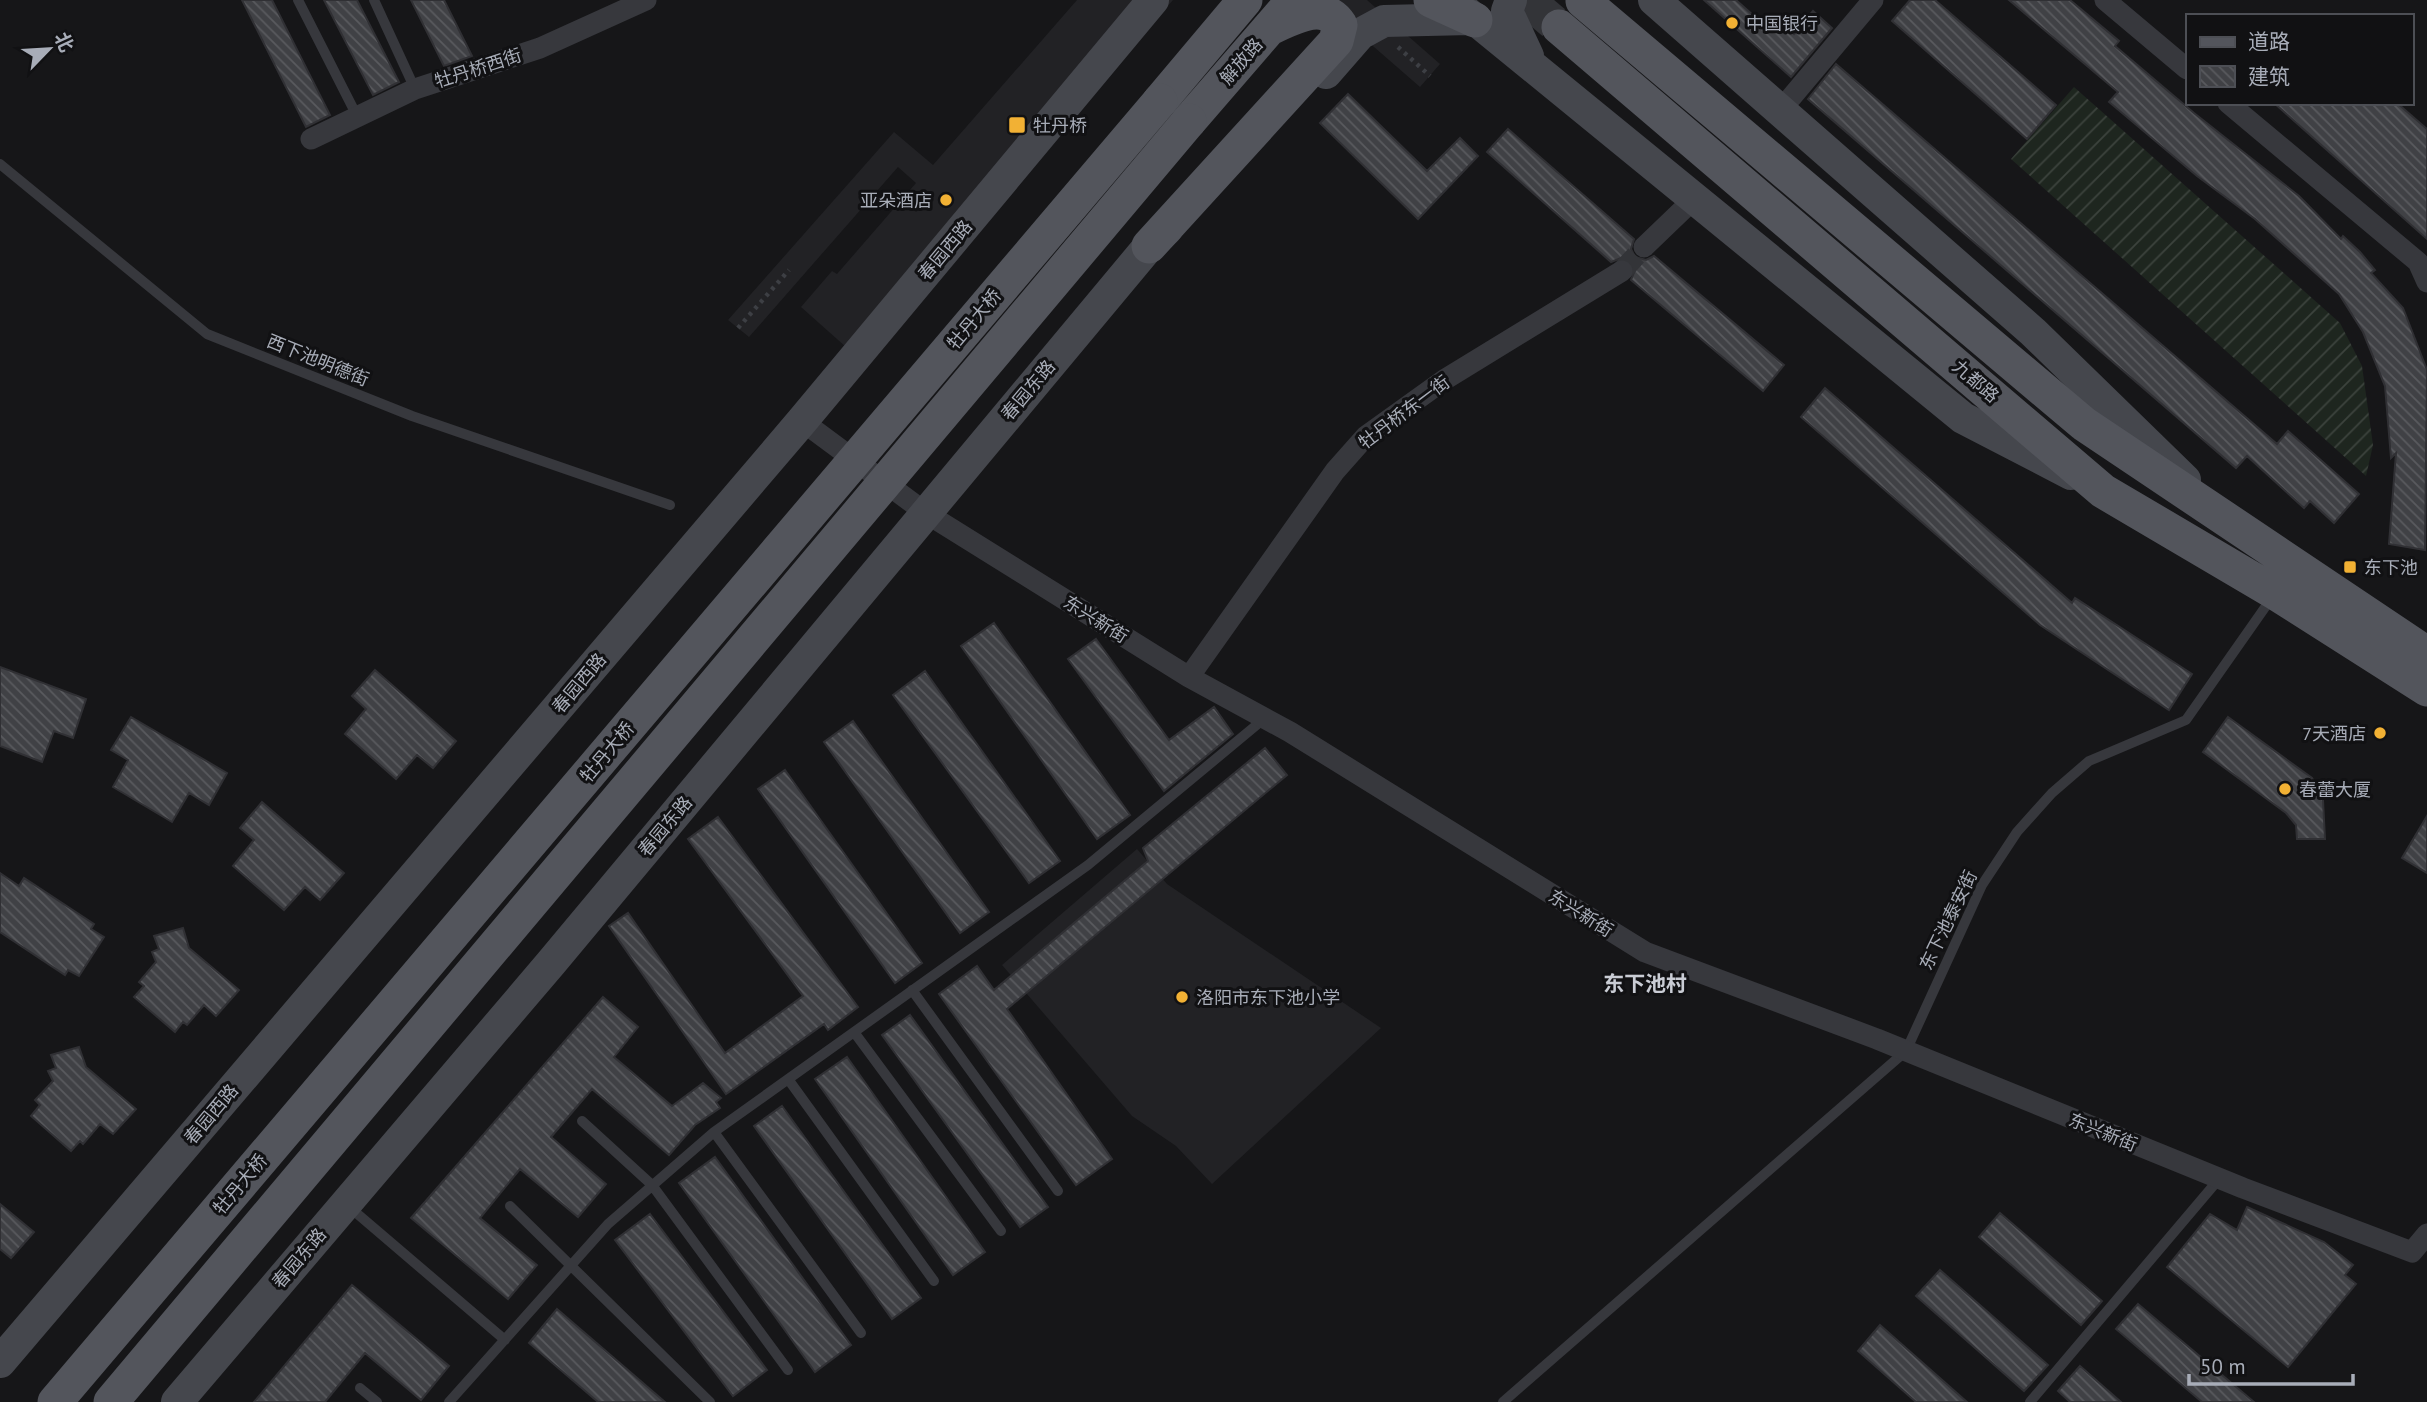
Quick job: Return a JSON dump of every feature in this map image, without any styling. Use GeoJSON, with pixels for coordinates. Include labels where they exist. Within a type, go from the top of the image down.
{"type":"FeatureCollection","features":[{"type":"Feature","properties":{"kind":"main road","name":"解放路"},"geometry":{"type":"LineString","coordinates":[[1189,121],[1294,0]]}},
{"type":"Feature","properties":{"kind":"main road"},"geometry":{"type":"LineString","coordinates":[[1270,27],[1309,0]]}},
{"type":"Feature","properties":{"kind":"main road"},"geometry":{"type":"LineString","coordinates":[[1431,0],[1464,10]]}},
{"type":"Feature","properties":{"kind":"main road","name":"九都路"},"geometry":{"type":"LineString","coordinates":[[1583,1],[2084,424],[2427,654]]}},
{"type":"Feature","properties":{"kind":"main road","name":"解放路"},"geometry":{"type":"LineString","coordinates":[[1160,101],[1236,4]]}},
{"type":"Feature","properties":{"kind":"main road"},"geometry":{"type":"LineString","coordinates":[[1149,246],[1336,41],[1340,25],[1335,15],[1325,9],[1312,9],[1270,27]]}},
{"type":"Feature","properties":{"kind":"main road","name":"九都路"},"geometry":{"type":"LineString","coordinates":[[1559,27],[2104,491],[2276,593],[2427,689]]}},
{"type":"Feature","properties":{"kind":"main road","name":"牡丹大桥"},"geometry":{"type":"LineString","coordinates":[[55,1402],[1160,101]]}},
{"type":"Feature","properties":{"kind":"main road","name":"牡丹大桥"},"geometry":{"type":"LineString","coordinates":[[111,1402],[1189,121]]}},
{"type":"Feature","properties":{"kind":"street","name":"牡丹桥西街"},"geometry":{"type":"LineString","coordinates":[[311,139],[415,89],[540,48],[646,0]]}},
{"type":"Feature","properties":{"kind":"street","name":"春园西路"},"geometry":{"type":"LineString","coordinates":[[0,1362],[802,421],[1153,0]]}},
{"type":"Feature","properties":{"kind":"street"},"geometry":{"type":"LineString","coordinates":[[1511,0],[1507,11],[1531,61]]}},
{"type":"Feature","properties":{"kind":"street"},"geometry":{"type":"LineString","coordinates":[[1654,0],[2033,332],[2221,515]]}},
{"type":"Feature","properties":{"kind":"street"},"geometry":{"type":"LineString","coordinates":[[1779,112],[1873,0]]}},
{"type":"Feature","properties":{"kind":"street"},"geometry":{"type":"LineString","coordinates":[[2105,0],[2186,68]]}},
{"type":"Feature","properties":{"kind":"street"},"geometry":{"type":"LineString","coordinates":[[1464,10],[1531,61],[1963,418],[2104,491]]}},
{"type":"Feature","properties":{"kind":"street","name":"春园东路"},"geometry":{"type":"LineString","coordinates":[[177,1402],[551,963],[1149,246],[1268,138],[1360,34],[1384,21],[1464,10]]}},
{"type":"Feature","properties":{"kind":"street"},"geometry":{"type":"LineString","coordinates":[[2230,105],[2418,262],[2427,282]]}},
{"type":"Feature","properties":{"kind":"street"},"geometry":{"type":"LineString","coordinates":[[1644,247],[1695,198]]}},
{"type":"Feature","properties":{"kind":"street","name":"牡丹桥东一街"},"geometry":{"type":"LineString","coordinates":[[1189,677],[1335,471],[1366,436],[1444,380],[1622,271]]}},
{"type":"Feature","properties":{"kind":"street","name":"东兴新街"},"geometry":{"type":"LineString","coordinates":[[802,421],[926,513],[1189,677],[1265,718],[1644,952],[1906,1051],[2219,1179],[2412,1252],[2427,1234]]}},
{"type":"Feature","properties":{"kind":"lane"},"geometry":{"type":"LineString","coordinates":[[298,0],[357,116]]}},
{"type":"Feature","properties":{"kind":"lane"},"geometry":{"type":"LineString","coordinates":[[374,0],[415,89]]}},
{"type":"Feature","properties":{"kind":"lane","name":"西下池明德街"},"geometry":{"type":"LineString","coordinates":[[0,164],[207,334],[412,416],[670,505]]}},
{"type":"Feature","properties":{"kind":"lane","name":"东下池泰安街"},"geometry":{"type":"LineString","coordinates":[[1906,1051],[1982,885],[2017,832],[2052,793],[2089,761],[2186,719],[2276,593]]}},
{"type":"Feature","properties":{"kind":"lane"},"geometry":{"type":"LineString","coordinates":[[449,1402],[608,1224],[714,1132],[1088,865],[1265,718]]}},
{"type":"Feature","properties":{"kind":"lane"},"geometry":{"type":"LineString","coordinates":[[912,990],[1058,1191]]}},
{"type":"Feature","properties":{"kind":"lane"},"geometry":{"type":"LineString","coordinates":[[854,1031],[1001,1231]]}},
{"type":"Feature","properties":{"kind":"lane"},"geometry":{"type":"LineString","coordinates":[[1503,1402],[1906,1051]]}},
{"type":"Feature","properties":{"kind":"lane"},"geometry":{"type":"LineString","coordinates":[[788,1079],[934,1281]]}},
{"type":"Feature","properties":{"kind":"lane"},"geometry":{"type":"LineString","coordinates":[[582,1121],[652,1185],[788,1370]]}},
{"type":"Feature","properties":{"kind":"lane"},"geometry":{"type":"LineString","coordinates":[[714,1132],[861,1333]]}},
{"type":"Feature","properties":{"kind":"lane"},"geometry":{"type":"LineString","coordinates":[[2031,1402],[2219,1179]]}},
{"type":"Feature","properties":{"kind":"lane"},"geometry":{"type":"LineString","coordinates":[[345,1203],[505,1340]]}},
{"type":"Feature","properties":{"kind":"lane"},"geometry":{"type":"LineString","coordinates":[[510,1206],[573,1263],[710,1402]]}},
{"type":"Feature","properties":{"kind":"lane"},"geometry":{"type":"LineString","coordinates":[[360,1388],[377,1402]]}},
{"type":"Feature","properties":{"kind":"path"},"geometry":{"type":"LineString","coordinates":[[1392,43],[1430,76]]}},
{"type":"Feature","properties":{"kind":"path"},"geometry":{"type":"LineString","coordinates":[[738,328],[789,270]]}},
{"type":"Feature","properties":{"kind":"shaded area"},"geometry":{"type":"Polygon","coordinates":[[[1077,0],[1173,0],[891,323],[865,364],[801,307],[832,271],[837,274],[916,183],[898,167],[749,337],[728,320],[894,132],[933,165],[1077,0]]]}},
{"type":"Feature","properties":{"kind":"shaded area"},"geometry":{"type":"Polygon","coordinates":[[[1320,0],[1367,0],[1440,64],[1420,87],[1320,0]]]}},
{"type":"Feature","properties":{"kind":"shaded area"},"geometry":{"type":"Polygon","coordinates":[[[2074,87],[2340,323],[2362,366],[2373,445],[2366,476],[2011,159],[2074,87]]]}},
{"type":"Feature","properties":{"kind":"shaded area","name":"洛阳市东下池小学"},"geometry":{"type":"Polygon","coordinates":[[[1137,849],[1167,884],[1381,1028],[1212,1184],[1176,1146],[1132,1116],[1002,965],[1137,849]]]}},
{"type":"Feature","properties":{"kind":"building"},"geometry":{"type":"Polygon","coordinates":[[[242,0],[272,0],[330,115],[306,127],[242,0]]]}},
{"type":"Feature","properties":{"kind":"building"},"geometry":{"type":"Polygon","coordinates":[[[324,0],[357,0],[399,82],[373,95],[324,0]]]}},
{"type":"Feature","properties":{"kind":"building"},"geometry":{"type":"Polygon","coordinates":[[[411,0],[444,0],[472,56],[444,66],[411,0]]]}},
{"type":"Feature","properties":{"kind":"building"},"geometry":{"type":"Polygon","coordinates":[[[1704,0],[1736,0],[1772,32],[1781,22],[1794,34],[1813,11],[1832,28],[1791,77],[1704,0]]]}},
{"type":"Feature","properties":{"kind":"building"},"geometry":{"type":"Polygon","coordinates":[[[1910,0],[1935,0],[2056,105],[2027,139],[1892,21],[1910,0]]]}},
{"type":"Feature","properties":{"kind":"building"},"geometry":{"type":"Polygon","coordinates":[[[2009,0],[2070,0],[2119,41],[2115,46],[2299,196],[2341,239],[2343,236],[2360,252],[2375,270],[2371,273],[2403,308],[2427,370],[2425,550],[2389,544],[2396,453],[2391,458],[2385,386],[2363,332],[2339,294],[2255,219],[2197,176],[2109,102],[2118,92],[2009,0]]]}},
{"type":"Feature","properties":{"kind":"building"},"geometry":{"type":"Polygon","coordinates":[[[1836,64],[2277,444],[2288,431],[2359,494],[2334,523],[2310,501],[2304,508],[2247,456],[2236,468],[1808,99],[1836,64]]]}},
{"type":"Feature","properties":{"kind":"building"},"geometry":{"type":"Polygon","coordinates":[[[1348,94],[1427,171],[1460,138],[1478,156],[1418,219],[1320,123],[1348,94]]]}},
{"type":"Feature","properties":{"kind":"building"},"geometry":{"type":"Polygon","coordinates":[[[2276,105],[2399,105],[2427,129],[2427,239],[2276,105]]]}},
{"type":"Feature","properties":{"kind":"building"},"geometry":{"type":"Polygon","coordinates":[[[1508,129],[1634,239],[1631,249],[1635,257],[1646,260],[1654,256],[1784,365],[1763,391],[1631,280],[1635,270],[1629,260],[1621,258],[1611,262],[1487,152],[1508,129]]]}},
{"type":"Feature","properties":{"kind":"building"},"geometry":{"type":"Polygon","coordinates":[[[1825,388],[2072,603],[2075,598],[2192,674],[2169,710],[2040,625],[1801,417],[1825,388]]]}},
{"type":"Feature","properties":{"kind":"building"},"geometry":{"type":"Polygon","coordinates":[[[994,623],[1130,815],[1097,839],[961,646],[994,623]]]}},
{"type":"Feature","properties":{"kind":"building"},"geometry":{"type":"Polygon","coordinates":[[[1096,639],[1169,740],[1214,707],[1233,734],[1164,791],[1068,659],[1096,639]]]}},
{"type":"Feature","properties":{"kind":"building"},"geometry":{"type":"Polygon","coordinates":[[[0,667],[86,699],[73,738],[54,731],[42,762],[0,746],[0,667]]]}},
{"type":"Feature","properties":{"kind":"building"},"geometry":{"type":"Polygon","coordinates":[[[375,670],[456,741],[433,768],[417,755],[396,779],[345,734],[366,709],[352,696],[375,670]]]}},
{"type":"Feature","properties":{"kind":"building"},"geometry":{"type":"Polygon","coordinates":[[[925,671],[1060,861],[1029,883],[893,695],[925,671]]]}},
{"type":"Feature","properties":{"kind":"building"},"geometry":{"type":"Polygon","coordinates":[[[131,717],[227,773],[209,805],[189,793],[172,822],[113,787],[128,760],[111,750],[131,717]]]}},
{"type":"Feature","properties":{"kind":"building","name":"春蕾大厦"},"geometry":{"type":"Polygon","coordinates":[[[2228,717],[2312,778],[2323,800],[2325,839],[2297,839],[2296,825],[2286,813],[2203,752],[2228,717]]]}},
{"type":"Feature","properties":{"kind":"building"},"geometry":{"type":"Polygon","coordinates":[[[853,721],[989,912],[960,933],[824,742],[853,721]]]}},
{"type":"Feature","properties":{"kind":"building"},"geometry":{"type":"Polygon","coordinates":[[[1265,748],[1287,775],[1007,1009],[1112,1159],[1076,1185],[939,994],[977,966],[994,990],[1148,861],[1143,848],[1265,748]]]}},
{"type":"Feature","properties":{"kind":"building"},"geometry":{"type":"Polygon","coordinates":[[[785,770],[922,963],[895,983],[758,789],[785,770]]]}},
{"type":"Feature","properties":{"kind":"building"},"geometry":{"type":"Polygon","coordinates":[[[262,802],[344,873],[320,900],[305,887],[284,910],[233,866],[254,840],[240,828],[262,802]]]}},
{"type":"Feature","properties":{"kind":"building"},"geometry":{"type":"Polygon","coordinates":[[[2427,816],[2427,873],[2402,858],[2427,816]]]}},
{"type":"Feature","properties":{"kind":"building"},"geometry":{"type":"Polygon","coordinates":[[[718,817],[858,1007],[828,1030],[824,1024],[726,1094],[609,926],[628,913],[725,1053],[803,996],[688,839],[718,817]]]}},
{"type":"Feature","properties":{"kind":"building"},"geometry":{"type":"Polygon","coordinates":[[[0,873],[19,886],[24,878],[94,924],[91,929],[104,937],[79,976],[68,970],[65,975],[0,932],[0,873]]]}},
{"type":"Feature","properties":{"kind":"building"},"geometry":{"type":"Polygon","coordinates":[[[183,928],[189,948],[239,990],[216,1016],[204,1005],[187,1025],[183,1022],[175,1032],[134,997],[144,986],[139,982],[156,962],[152,952],[159,949],[154,936],[183,928]]]}},
{"type":"Feature","properties":{"kind":"building"},"geometry":{"type":"Polygon","coordinates":[[[603,997],[638,1027],[614,1057],[672,1106],[703,1083],[721,1098],[716,1102],[720,1108],[695,1125],[669,1155],[592,1089],[551,1137],[606,1184],[578,1217],[520,1169],[480,1218],[537,1265],[508,1299],[411,1218],[603,997]]]}},
{"type":"Feature","properties":{"kind":"building"},"geometry":{"type":"Polygon","coordinates":[[[910,1015],[1048,1207],[1020,1227],[882,1035],[910,1015]]]}},
{"type":"Feature","properties":{"kind":"building"},"geometry":{"type":"Polygon","coordinates":[[[79,1047],[86,1067],[136,1109],[113,1134],[100,1124],[83,1144],[80,1141],[71,1151],[31,1116],[40,1105],[35,1100],[53,1081],[48,1071],[56,1068],[51,1055],[79,1047]]]}},
{"type":"Feature","properties":{"kind":"building"},"geometry":{"type":"Polygon","coordinates":[[[847,1057],[985,1252],[953,1275],[815,1079],[847,1057]]]}},
{"type":"Feature","properties":{"kind":"building"},"geometry":{"type":"Polygon","coordinates":[[[782,1106],[921,1298],[892,1319],[754,1126],[782,1106]]]}},
{"type":"Feature","properties":{"kind":"building"},"geometry":{"type":"Polygon","coordinates":[[[715,1157],[851,1345],[815,1372],[679,1183],[715,1157]]]}},
{"type":"Feature","properties":{"kind":"building"},"geometry":{"type":"Polygon","coordinates":[[[0,1204],[34,1232],[11,1258],[0,1249],[0,1204]]]}},
{"type":"Feature","properties":{"kind":"building"},"geometry":{"type":"Polygon","coordinates":[[[2247,1207],[2324,1242],[2353,1265],[2345,1275],[2356,1284],[2288,1367],[2167,1267],[2210,1214],[2237,1230],[2247,1207]]]}},
{"type":"Feature","properties":{"kind":"building"},"geometry":{"type":"Polygon","coordinates":[[[2000,1213],[2102,1301],[2081,1325],[1979,1237],[2000,1213]]]}},
{"type":"Feature","properties":{"kind":"building"},"geometry":{"type":"Polygon","coordinates":[[[650,1214],[767,1370],[733,1396],[615,1240],[650,1214]]]}},
{"type":"Feature","properties":{"kind":"building"},"geometry":{"type":"Polygon","coordinates":[[[1940,1270],[2048,1365],[2024,1391],[1916,1296],[1940,1270]]]}},
{"type":"Feature","properties":{"kind":"building"},"geometry":{"type":"Polygon","coordinates":[[[352,1285],[449,1366],[421,1400],[365,1353],[325,1402],[254,1402],[352,1285]]]}},
{"type":"Feature","properties":{"kind":"building"},"geometry":{"type":"Polygon","coordinates":[[[2138,1304],[2254,1402],[2202,1402],[2116,1329],[2138,1304]]]}},
{"type":"Feature","properties":{"kind":"building"},"geometry":{"type":"Polygon","coordinates":[[[557,1309],[665,1402],[598,1402],[529,1343],[557,1309]]]}},
{"type":"Feature","properties":{"kind":"building"},"geometry":{"type":"Polygon","coordinates":[[[1880,1325],[1967,1402],[1916,1402],[1858,1351],[1880,1325]]]}},
{"type":"Feature","properties":{"kind":"building"},"geometry":{"type":"Polygon","coordinates":[[[2080,1366],[2121,1402],[2070,1402],[2058,1391],[2080,1366]]]}},
{"type":"Feature","properties":{"kind":"tunnel"},"geometry":{"type":"LineString","coordinates":[[1527,0],[1559,27]]}},
{"type":"Feature","properties":{"kind":"tunnel"},"geometry":{"type":"LineString","coordinates":[[1622,271],[1644,247]]}},
{"type":"Feature","properties":{"kind":"place","name":"中国银行"},"geometry":{"type":"Point","coordinates":[1732,23]}},
{"type":"Feature","properties":{"kind":"place","name":"牡丹桥"},"geometry":{"type":"Point","coordinates":[1017,125]}},
{"type":"Feature","properties":{"kind":"place","name":"亚朵酒店"},"geometry":{"type":"Point","coordinates":[946,200]}},
{"type":"Feature","properties":{"kind":"place","name":"东下池"},"geometry":{"type":"Point","coordinates":[2350,567]}},
{"type":"Feature","properties":{"kind":"place","name":"7天酒店"},"geometry":{"type":"Point","coordinates":[2380,733]}},
{"type":"Feature","properties":{"kind":"place","name":"春蕾大厦"},"geometry":{"type":"Point","coordinates":[2285,789]}},
{"type":"Feature","properties":{"kind":"place","name":"洛阳市东下池小学"},"geometry":{"type":"Point","coordinates":[1182,997]}},
{"type":"Feature","properties":{"kind":"district","name":"东下池村"},"geometry":{"type":"Point","coordinates":[1645,983]}}]}
